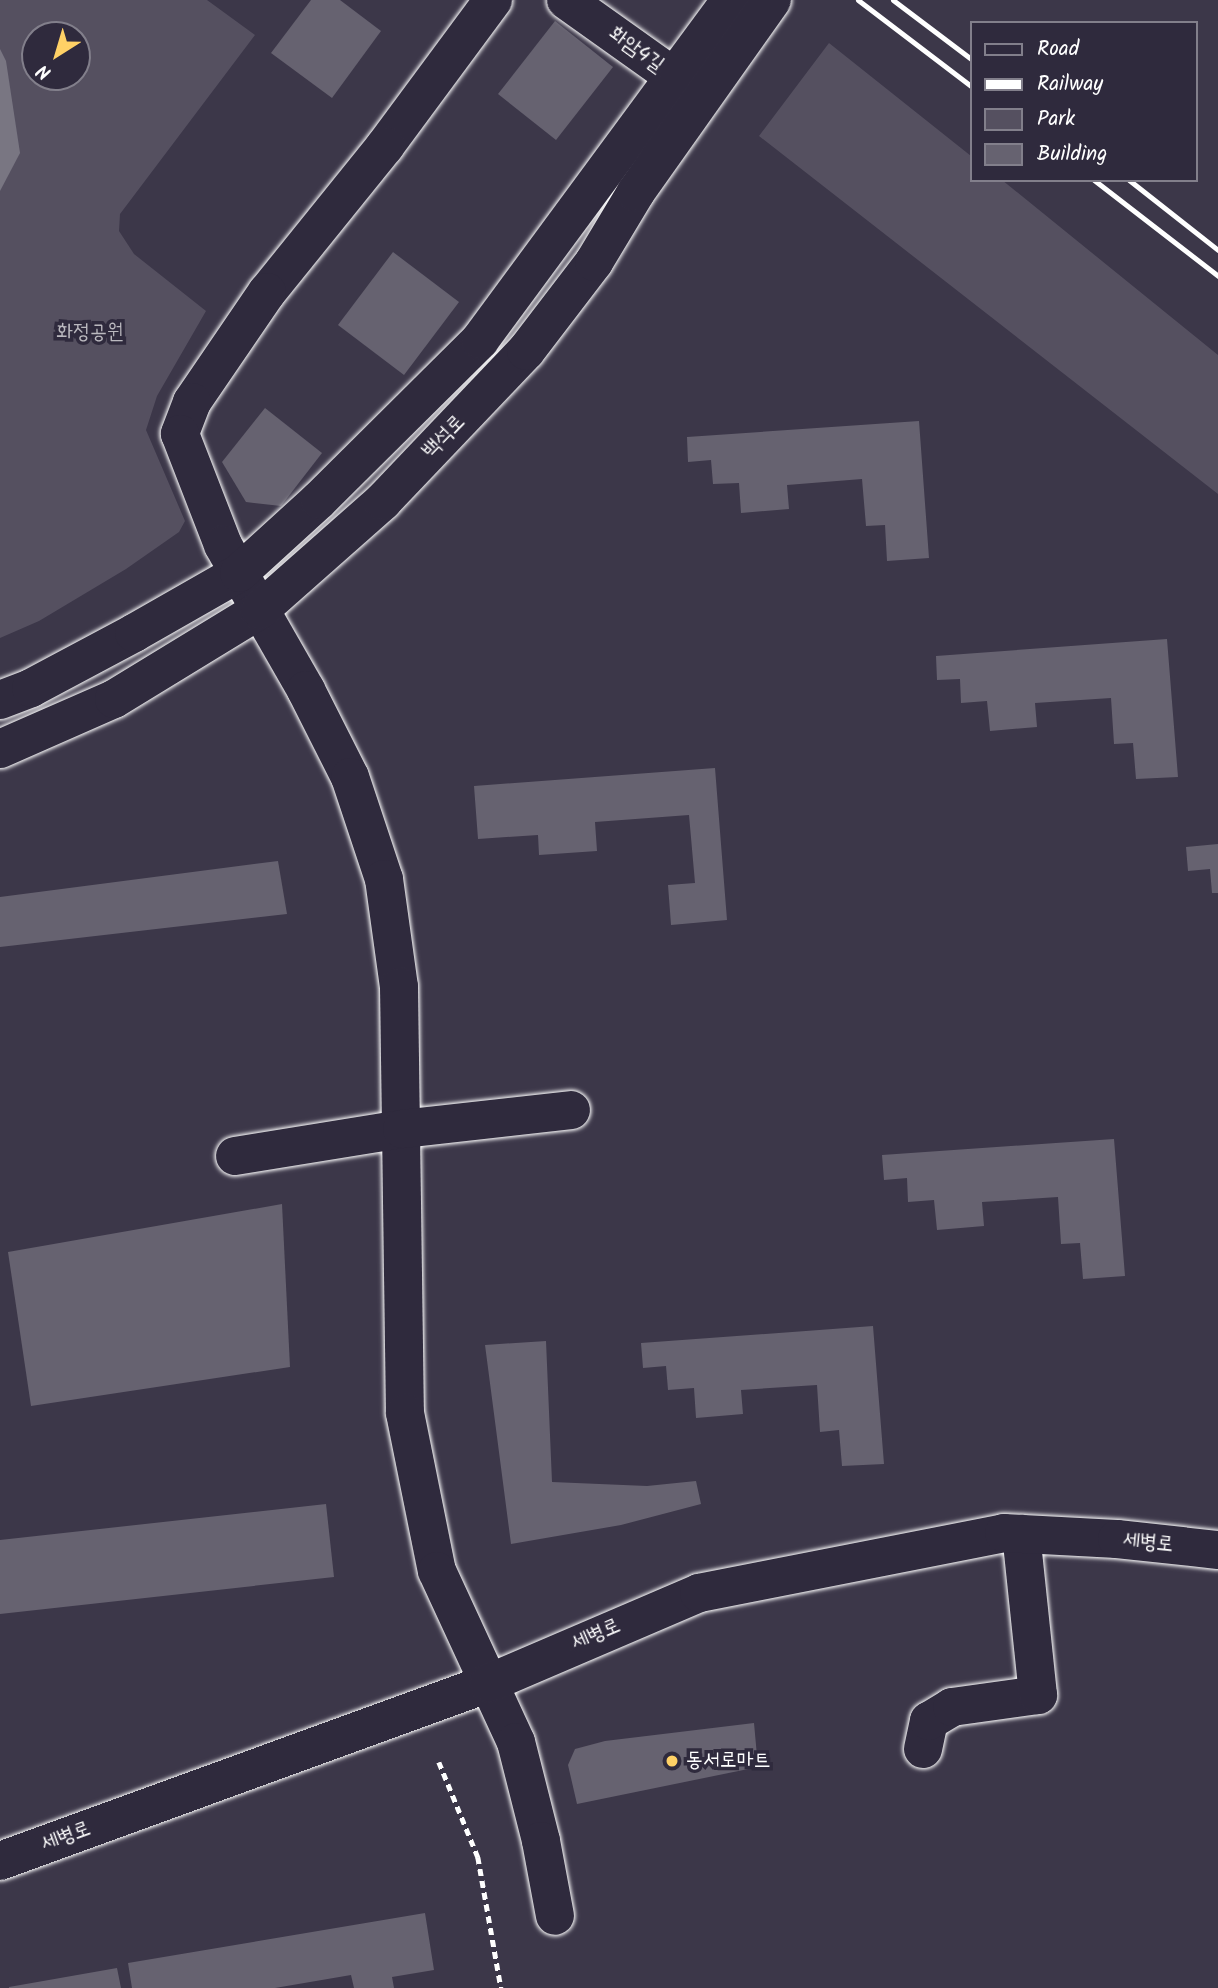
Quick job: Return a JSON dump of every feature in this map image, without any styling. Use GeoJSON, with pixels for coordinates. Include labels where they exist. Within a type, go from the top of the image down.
{"type":"FeatureCollection","features":[{"type":"Feature","properties":{"kind":"street"},"geometry":{"type":"LineString","coordinates":[[493,0],[385,146],[267,292],[192,402],[180,434],[223,545],[350,777],[384,879],[399,987],[405,1413],[437,1571],[516,1742],[541,1841],[555,1916]]}},
{"type":"Feature","properties":{"kind":"street","name":"화암4길"},"geometry":{"type":"LineString","coordinates":[[566,0],[673,76]]}},
{"type":"Feature","properties":{"kind":"street","name":"백석로"},"geometry":{"type":"LineString","coordinates":[[0,700],[31,688],[239,573],[318,500],[480,340],[673,76],[756,3]]}},
{"type":"Feature","properties":{"kind":"street","name":"백석로"},"geometry":{"type":"LineString","coordinates":[[0,749],[114,699],[260,610],[383,501],[526,351],[594,262],[756,3]]}},
{"type":"Feature","properties":{"kind":"street"},"geometry":{"type":"LineString","coordinates":[[235,1156],[402,1129],[571,1110]]}},
{"type":"Feature","properties":{"kind":"street","name":"세병로"},"geometry":{"type":"LineString","coordinates":[[0,1861],[489,1683],[698,1593],[1004,1534],[1117,1539],[1218,1550]]}},
{"type":"Feature","properties":{"kind":"street"},"geometry":{"type":"LineString","coordinates":[[923,1749],[929,1721],[952,1707],[1038,1695],[1021,1534]]}},
{"type":"Feature","properties":{"kind":"path"},"geometry":{"type":"LineString","coordinates":[[439,1762],[478,1857],[500,1988]]}},
{"type":"Feature","properties":{"kind":"green space","name":"화정공원"},"geometry":{"type":"Polygon","coordinates":[[[0,0],[207,0],[255,35],[120,214],[119,231],[134,254],[206,311],[157,396],[146,430],[185,521],[179,532],[126,569],[39,621],[0,638],[0,0]]]}},
{"type":"Feature","properties":{"kind":"green space"},"geometry":{"type":"Polygon","coordinates":[[[829,43],[970,155],[970,182],[1004,182],[1218,355],[1218,494],[759,136],[829,43]]]}},
{"type":"Feature","properties":{"kind":"shaded area"},"geometry":{"type":"Polygon","coordinates":[[[0,49],[6,61],[20,153],[0,191],[0,49]]]}},
{"type":"Feature","properties":{"kind":"building"},"geometry":{"type":"Polygon","coordinates":[[[311,0],[340,0],[381,31],[332,98],[271,53],[311,0]]]}},
{"type":"Feature","properties":{"kind":"building"},"geometry":{"type":"Polygon","coordinates":[[[555,21],[613,67],[556,140],[498,94],[555,21]]]}},
{"type":"Feature","properties":{"kind":"building"},"geometry":{"type":"Polygon","coordinates":[[[393,252],[459,302],[404,375],[338,325],[393,252]]]}},
{"type":"Feature","properties":{"kind":"building"},"geometry":{"type":"Polygon","coordinates":[[[265,408],[322,453],[281,506],[246,502],[222,462],[265,408]]]}},
{"type":"Feature","properties":{"kind":"building"},"geometry":{"type":"Polygon","coordinates":[[[919,421],[929,558],[887,561],[885,525],[866,526],[862,479],[787,485],[789,509],[741,513],[739,483],[713,484],[711,460],[688,462],[687,437],[919,421]]]}},
{"type":"Feature","properties":{"kind":"building"},"geometry":{"type":"Polygon","coordinates":[[[1167,639],[1178,777],[1136,779],[1133,743],[1114,744],[1111,698],[1035,703],[1037,727],[990,731],[987,701],[961,703],[960,679],[937,680],[936,656],[1167,639]]]}},
{"type":"Feature","properties":{"kind":"building"},"geometry":{"type":"Polygon","coordinates":[[[715,768],[727,920],[671,925],[668,885],[695,883],[689,815],[595,822],[597,851],[539,855],[538,835],[478,839],[474,786],[715,768]]]}},
{"type":"Feature","properties":{"kind":"building"},"geometry":{"type":"Polygon","coordinates":[[[1218,844],[1218,893],[1212,893],[1210,869],[1188,871],[1186,847],[1218,844]]]}},
{"type":"Feature","properties":{"kind":"building"},"geometry":{"type":"Polygon","coordinates":[[[278,861],[287,914],[0,947],[0,897],[278,861]]]}},
{"type":"Feature","properties":{"kind":"building"},"geometry":{"type":"Polygon","coordinates":[[[1114,1139],[1125,1276],[1083,1279],[1080,1243],[1061,1244],[1058,1197],[982,1202],[984,1226],[937,1230],[934,1200],[908,1202],[907,1178],[884,1180],[882,1155],[1114,1139]]]}},
{"type":"Feature","properties":{"kind":"building"},"geometry":{"type":"Polygon","coordinates":[[[282,1204],[290,1367],[31,1406],[8,1252],[282,1204]]]}},
{"type":"Feature","properties":{"kind":"building"},"geometry":{"type":"Polygon","coordinates":[[[873,1326],[884,1464],[842,1466],[839,1430],[820,1432],[817,1385],[741,1390],[743,1414],[696,1418],[694,1388],[668,1390],[666,1366],[643,1368],[641,1343],[873,1326]]]}},
{"type":"Feature","properties":{"kind":"building"},"geometry":{"type":"Polygon","coordinates":[[[546,1341],[552,1482],[647,1486],[696,1481],[701,1504],[621,1525],[511,1544],[485,1345],[546,1341]]]}},
{"type":"Feature","properties":{"kind":"building"},"geometry":{"type":"Polygon","coordinates":[[[326,1504],[334,1577],[0,1614],[0,1540],[326,1504]]]}},
{"type":"Feature","properties":{"kind":"building"},"geometry":{"type":"Polygon","coordinates":[[[754,1723],[758,1767],[577,1804],[568,1765],[575,1749],[605,1741],[754,1723]]]}},
{"type":"Feature","properties":{"kind":"building"},"geometry":{"type":"Polygon","coordinates":[[[425,1913],[434,1970],[392,1977],[394,1988],[354,1988],[351,1975],[275,1988],[132,1988],[128,1963],[425,1913]]]}},
{"type":"Feature","properties":{"kind":"building"},"geometry":{"type":"Polygon","coordinates":[[[117,1968],[121,1988],[9,1988],[9,1987],[117,1968]]]}},
{"type":"Feature","properties":{"kind":"railway"},"geometry":{"type":"LineString","coordinates":[[858,0],[970,85]]}},
{"type":"Feature","properties":{"kind":"railway"},"geometry":{"type":"LineString","coordinates":[[893,0],[970,58]]}},
{"type":"Feature","properties":{"kind":"railway"},"geometry":{"type":"LineString","coordinates":[[1097,182],[1218,276]]}},
{"type":"Feature","properties":{"kind":"railway"},"geometry":{"type":"LineString","coordinates":[[1132,182],[1218,250]]}},
{"type":"Feature","properties":{"kind":"place","name":"동서로마트"},"geometry":{"type":"Point","coordinates":[672,1761]}}]}
